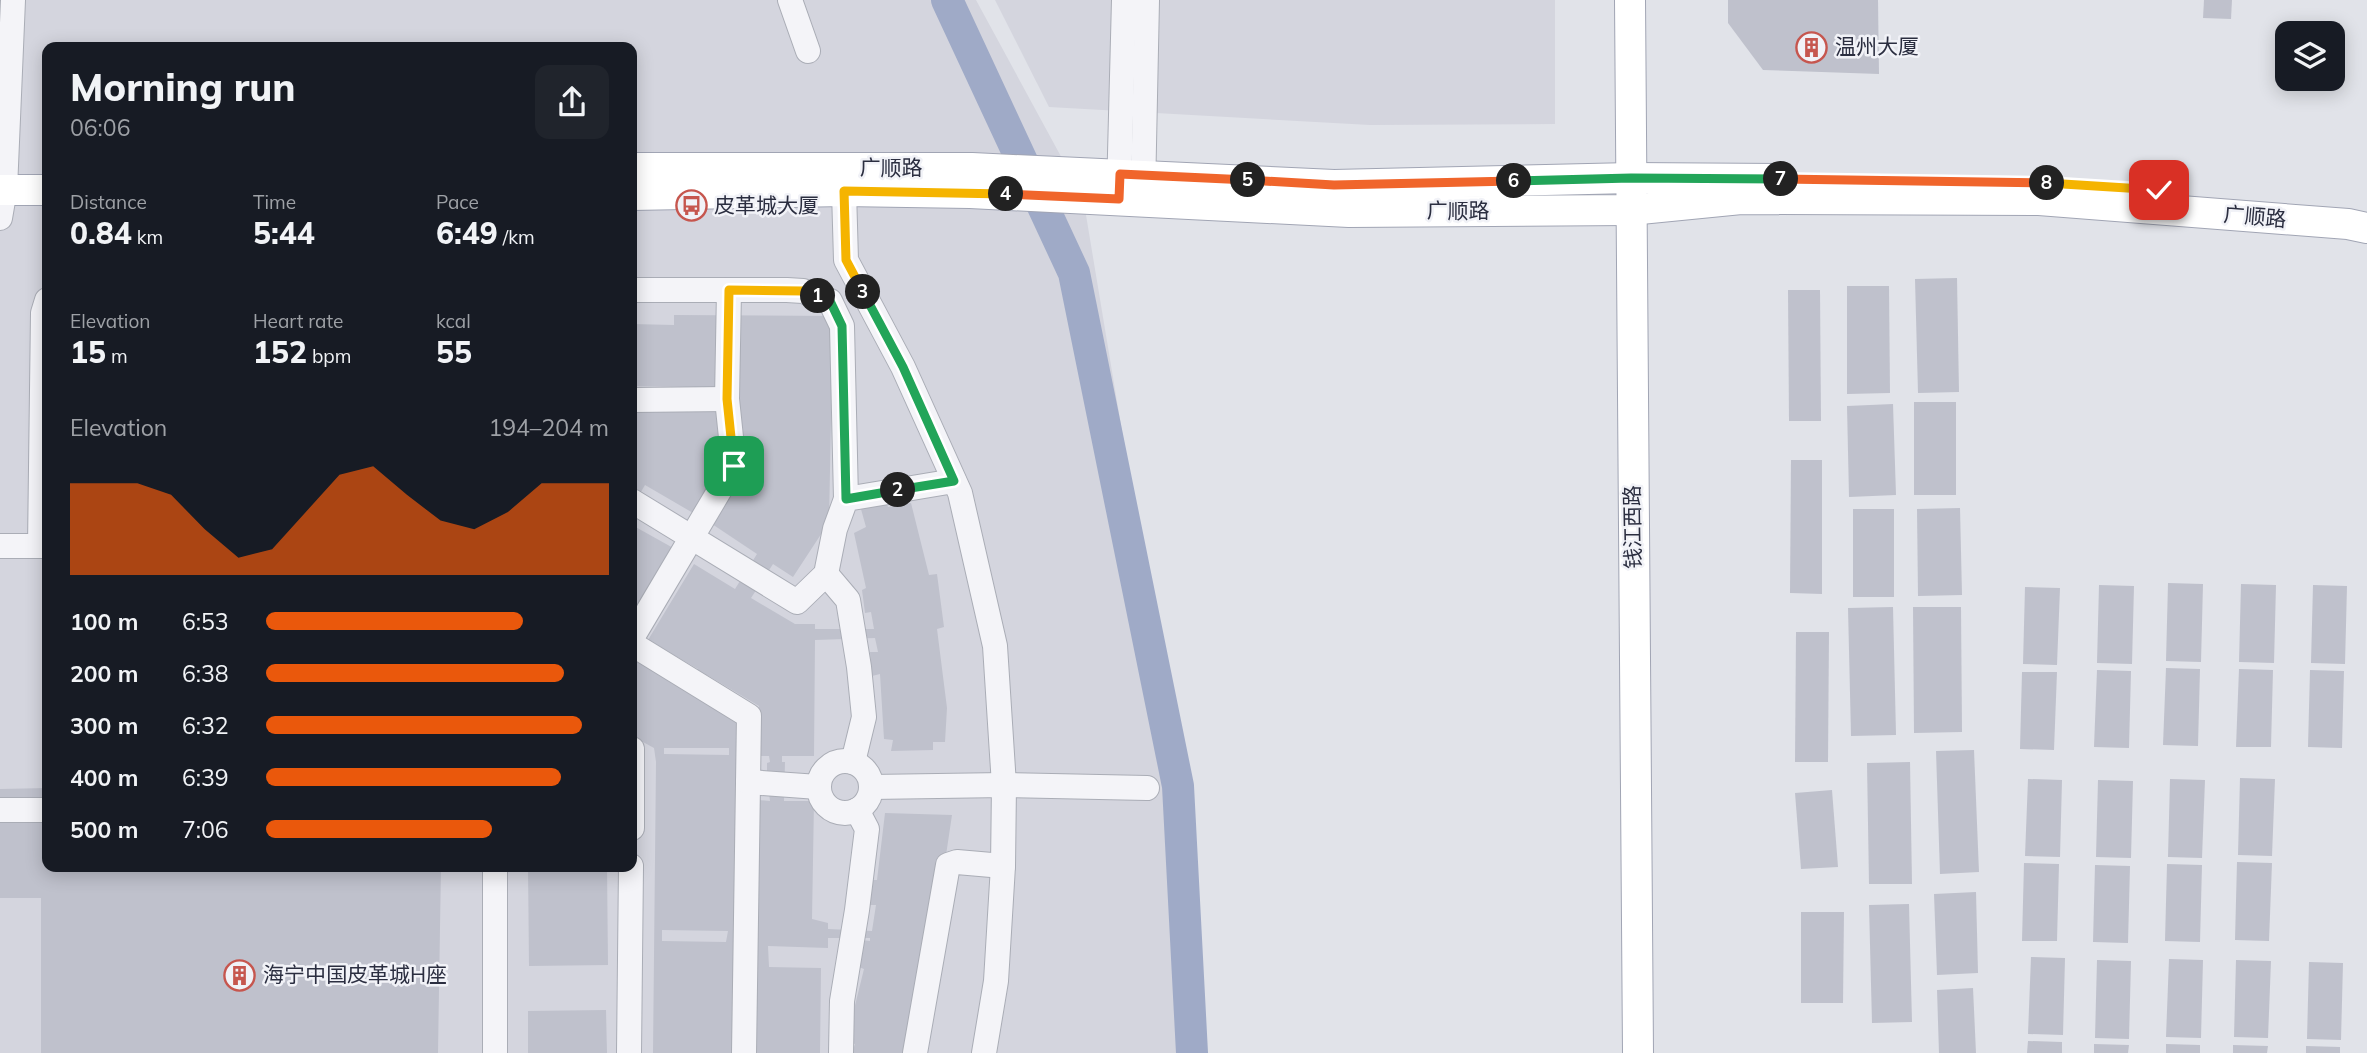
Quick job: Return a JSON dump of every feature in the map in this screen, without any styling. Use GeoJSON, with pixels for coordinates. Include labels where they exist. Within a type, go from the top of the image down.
{"type":"FeatureCollection","features":[{"type":"Feature","properties":{"kind":"main road","name":"钱江西路"},"geometry":{"type":"LineString","coordinates":[[1630,0],[1638,1053]]}},
{"type":"Feature","properties":{"kind":"main road","name":"广顺路"},"geometry":{"type":"LineString","coordinates":[[637,168],[1117,186],[1334,185],[1631,178],[2070,183],[2338,203],[2367,208]]}},
{"type":"Feature","properties":{"kind":"main road"},"geometry":{"type":"LineString","coordinates":[[2,189],[42,175]]}},
{"type":"Feature","properties":{"kind":"main road","name":"广顺路"},"geometry":{"type":"LineString","coordinates":[[637,195],[844,191],[971,180]]}},
{"type":"Feature","properties":{"kind":"main road","name":"广顺路"},"geometry":{"type":"LineString","coordinates":[[1117,186],[1349,212],[1630,210],[1741,199],[2039,200],[2348,224],[2367,228]]}},
{"type":"Feature","properties":{"kind":"main road"},"geometry":{"type":"LineString","coordinates":[[2,189],[42,190]]}},
{"type":"Feature","properties":{"kind":"street"},"geometry":{"type":"LineString","coordinates":[[2,189],[13,0]]}},
{"type":"Feature","properties":{"kind":"street"},"geometry":{"type":"LineString","coordinates":[[790,0],[808,51]]}},
{"type":"Feature","properties":{"kind":"street"},"geometry":{"type":"LineString","coordinates":[[1117,186],[1124,0]]}},
{"type":"Feature","properties":{"kind":"street"},"geometry":{"type":"LineString","coordinates":[[1117,186],[1147,0]]}},
{"type":"Feature","properties":{"kind":"street"},"geometry":{"type":"LineString","coordinates":[[844,191],[846,260],[903,367],[960,493],[995,646],[1004,785],[1003,866],[996,981],[984,1053]]}},
{"type":"Feature","properties":{"kind":"street"},"geometry":{"type":"LineString","coordinates":[[637,290],[803,291],[830,301],[842,326],[846,499],[835,529],[826,574],[797,602],[637,503]]}},
{"type":"Feature","properties":{"kind":"street"},"geometry":{"type":"LineString","coordinates":[[637,630],[734,466],[727,399],[729,290]]}},
{"type":"Feature","properties":{"kind":"street"},"geometry":{"type":"LineString","coordinates":[[637,400],[727,399]]}},
{"type":"Feature","properties":{"kind":"street"},"geometry":{"type":"LineString","coordinates":[[846,499],[954,481]]}},
{"type":"Feature","properties":{"kind":"street"},"geometry":{"type":"LineString","coordinates":[[0,546],[42,546]]}},
{"type":"Feature","properties":{"kind":"street"},"geometry":{"type":"LineString","coordinates":[[826,574],[848,600],[859,667],[864,717],[853,762]]}},
{"type":"Feature","properties":{"kind":"street"},"geometry":{"type":"LineString","coordinates":[[637,647],[749,716],[744,1053]]}},
{"type":"Feature","properties":{"kind":"street"},"geometry":{"type":"LineString","coordinates":[[837,761],[853,762],[866,772],[871,787],[869,796],[857,810],[849,813],[831,809],[824,804],[818,786],[820,778],[829,765],[837,761]]}},
{"type":"Feature","properties":{"kind":"street"},"geometry":{"type":"LineString","coordinates":[[748,782],[818,786]]}},
{"type":"Feature","properties":{"kind":"street"},"geometry":{"type":"LineString","coordinates":[[871,787],[1004,785],[1147,788]]}},
{"type":"Feature","properties":{"kind":"street"},"geometry":{"type":"LineString","coordinates":[[0,810],[42,810]]}},
{"type":"Feature","properties":{"kind":"street"},"geometry":{"type":"LineString","coordinates":[[841,1053],[842,1000],[858,910],[867,829],[857,810]]}},
{"type":"Feature","properties":{"kind":"street"},"geometry":{"type":"LineString","coordinates":[[915,1053],[948,865],[957,862],[1003,866]]}},
{"type":"Feature","properties":{"kind":"street"},"geometry":{"type":"LineString","coordinates":[[495,872],[495,1053]]}},
{"type":"Feature","properties":{"kind":"street"},"geometry":{"type":"LineString","coordinates":[[629,1053],[631,872]]}},
{"type":"Feature","properties":{"kind":"shaded area"},"geometry":{"type":"Polygon","coordinates":[[[0,0],[976,0],[1083,197],[1178,768],[1185,1053],[0,1053],[0,0]]]}},
{"type":"Feature","properties":{"kind":"shaded area"},"geometry":{"type":"Polygon","coordinates":[[[995,0],[1555,0],[1555,124],[1370,125],[1049,107],[995,0]]]}},
{"type":"Feature","properties":{"kind":"building","name":"温州大厦"},"geometry":{"type":"Polygon","coordinates":[[[1728,0],[1878,0],[1879,74],[1763,70],[1728,23],[1728,0]]]}},
{"type":"Feature","properties":{"kind":"building"},"geometry":{"type":"Polygon","coordinates":[[[2204,0],[2232,0],[2231,19],[2203,18],[2204,0]]]}},
{"type":"Feature","properties":{"kind":"building"},"geometry":{"type":"Polygon","coordinates":[[[1957,278],[1959,392],[1918,393],[1915,279],[1957,278]]]}},
{"type":"Feature","properties":{"kind":"building"},"geometry":{"type":"Polygon","coordinates":[[[1847,286],[1889,286],[1890,393],[1847,394],[1847,286]]]}},
{"type":"Feature","properties":{"kind":"building"},"geometry":{"type":"Polygon","coordinates":[[[1788,290],[1820,290],[1821,421],[1789,421],[1788,290]]]}},
{"type":"Feature","properties":{"kind":"building"},"geometry":{"type":"Polygon","coordinates":[[[674,315],[833,316],[829,522],[793,577],[773,564],[751,598],[795,624],[815,624],[815,629],[874,629],[871,612],[865,613],[862,590],[866,588],[854,533],[866,527],[859,502],[884,496],[888,507],[911,503],[929,575],[937,574],[944,627],[937,629],[947,708],[945,742],[933,742],[933,750],[891,751],[893,740],[884,739],[880,674],[872,676],[870,652],[878,652],[875,638],[815,640],[814,756],[782,756],[782,762],[785,762],[784,801],[814,801],[812,919],[828,923],[828,929],[872,931],[876,905],[867,905],[872,880],[877,880],[885,813],[952,815],[942,882],[907,1053],[852,1053],[855,1044],[846,1042],[864,969],[856,966],[862,940],[870,941],[870,938],[828,938],[828,948],[768,946],[769,967],[821,968],[820,1053],[653,1053],[656,762],[654,748],[637,739],[637,657],[687,687],[698,669],[648,640],[694,564],[735,589],[757,554],[645,485],[637,499],[637,408],[694,407],[694,387],[637,386],[637,324],[674,325],[674,315]],[[705,387],[704,406],[717,406],[717,429],[738,429],[720,387],[705,387]],[[737,442],[718,443],[717,516],[749,467],[737,442]],[[707,675],[696,692],[739,718],[759,741],[759,706],[707,675]],[[664,748],[664,754],[729,755],[729,748],[664,748]],[[759,756],[758,800],[770,801],[767,793],[769,756],[759,756]],[[662,930],[662,941],[726,942],[728,931],[662,930]]]}},
{"type":"Feature","properties":{"kind":"building"},"geometry":{"type":"Polygon","coordinates":[[[1914,402],[1956,402],[1956,495],[1914,495],[1914,402]]]}},
{"type":"Feature","properties":{"kind":"building"},"geometry":{"type":"Polygon","coordinates":[[[1893,404],[1896,495],[1849,497],[1847,406],[1893,404]]]}},
{"type":"Feature","properties":{"kind":"building"},"geometry":{"type":"Polygon","coordinates":[[[1791,460],[1822,460],[1822,594],[1790,593],[1791,460]]]}},
{"type":"Feature","properties":{"kind":"building"},"geometry":{"type":"Polygon","coordinates":[[[1960,508],[1962,595],[1918,596],[1917,509],[1960,508]]]}},
{"type":"Feature","properties":{"kind":"building"},"geometry":{"type":"Polygon","coordinates":[[[1853,509],[1894,509],[1894,597],[1853,597],[1853,509]]]}},
{"type":"Feature","properties":{"kind":"building"},"geometry":{"type":"Polygon","coordinates":[[[637,528],[675,549],[637,616],[637,528]]]}},
{"type":"Feature","properties":{"kind":"building"},"geometry":{"type":"Polygon","coordinates":[[[2168,583],[2203,584],[2201,662],[2166,661],[2168,583]]]}},
{"type":"Feature","properties":{"kind":"building"},"geometry":{"type":"Polygon","coordinates":[[[2241,584],[2276,585],[2274,663],[2239,662],[2241,584]]]}},
{"type":"Feature","properties":{"kind":"building"},"geometry":{"type":"Polygon","coordinates":[[[2099,585],[2134,586],[2132,664],[2097,663],[2099,585]]]}},
{"type":"Feature","properties":{"kind":"building"},"geometry":{"type":"Polygon","coordinates":[[[2313,585],[2347,586],[2345,664],[2311,663],[2313,585]]]}},
{"type":"Feature","properties":{"kind":"building"},"geometry":{"type":"Polygon","coordinates":[[[2025,587],[2060,588],[2057,665],[2023,664],[2025,587]]]}},
{"type":"Feature","properties":{"kind":"building"},"geometry":{"type":"Polygon","coordinates":[[[1893,607],[1896,735],[1851,736],[1848,608],[1893,607]]]}},
{"type":"Feature","properties":{"kind":"building"},"geometry":{"type":"Polygon","coordinates":[[[1913,607],[1961,607],[1962,732],[1914,733],[1913,607]]]}},
{"type":"Feature","properties":{"kind":"building"},"geometry":{"type":"Polygon","coordinates":[[[1796,632],[1829,632],[1828,762],[1795,762],[1796,632]]]}},
{"type":"Feature","properties":{"kind":"building"},"geometry":{"type":"Polygon","coordinates":[[[2166,668],[2200,669],[2198,746],[2163,745],[2166,668]]]}},
{"type":"Feature","properties":{"kind":"building"},"geometry":{"type":"Polygon","coordinates":[[[2239,669],[2273,670],[2271,747],[2236,747],[2239,669]]]}},
{"type":"Feature","properties":{"kind":"building"},"geometry":{"type":"Polygon","coordinates":[[[2097,670],[2131,671],[2129,748],[2094,747],[2097,670]]]}},
{"type":"Feature","properties":{"kind":"building"},"geometry":{"type":"Polygon","coordinates":[[[2310,670],[2344,671],[2342,748],[2308,747],[2310,670]]]}},
{"type":"Feature","properties":{"kind":"building"},"geometry":{"type":"Polygon","coordinates":[[[2022,672],[2057,672],[2054,750],[2020,749],[2022,672]]]}},
{"type":"Feature","properties":{"kind":"building"},"geometry":{"type":"Polygon","coordinates":[[[1974,750],[1979,872],[1940,874],[1936,751],[1974,750]]]}},
{"type":"Feature","properties":{"kind":"building"},"geometry":{"type":"Polygon","coordinates":[[[1910,762],[1912,884],[1869,884],[1867,763],[1910,762]]]}},
{"type":"Feature","properties":{"kind":"building"},"geometry":{"type":"Polygon","coordinates":[[[2240,778],[2275,779],[2272,856],[2238,855],[2240,778]]]}},
{"type":"Feature","properties":{"kind":"building"},"geometry":{"type":"Polygon","coordinates":[[[2028,779],[2062,780],[2060,857],[2025,856],[2028,779]]]}},
{"type":"Feature","properties":{"kind":"building"},"geometry":{"type":"Polygon","coordinates":[[[2170,779],[2205,780],[2202,858],[2168,857],[2170,779]]]}},
{"type":"Feature","properties":{"kind":"building"},"geometry":{"type":"Polygon","coordinates":[[[2098,780],[2133,781],[2131,858],[2096,857],[2098,780]]]}},
{"type":"Feature","properties":{"kind":"building","name":"海宁中国皮革城H座"},"geometry":{"type":"Polygon","coordinates":[[[42,788],[42,872],[441,872],[438,1053],[41,1053],[41,898],[0,898],[0,789],[42,788]]]}},
{"type":"Feature","properties":{"kind":"building"},"geometry":{"type":"Polygon","coordinates":[[[1832,790],[1838,867],[1801,869],[1795,793],[1832,790]]]}},
{"type":"Feature","properties":{"kind":"building"},"geometry":{"type":"Polygon","coordinates":[[[2237,862],[2272,863],[2269,941],[2235,940],[2237,862]]]}},
{"type":"Feature","properties":{"kind":"building"},"geometry":{"type":"Polygon","coordinates":[[[2024,863],[2059,864],[2057,941],[2022,941],[2024,863]]]}},
{"type":"Feature","properties":{"kind":"building"},"geometry":{"type":"Polygon","coordinates":[[[2167,864],[2202,865],[2200,942],[2165,941],[2167,864]]]}},
{"type":"Feature","properties":{"kind":"building"},"geometry":{"type":"Polygon","coordinates":[[[2095,865],[2130,866],[2128,943],[2093,942],[2095,865]]]}},
{"type":"Feature","properties":{"kind":"building"},"geometry":{"type":"Polygon","coordinates":[[[528,872],[607,872],[608,965],[529,966],[528,872]]]}},
{"type":"Feature","properties":{"kind":"building"},"geometry":{"type":"Polygon","coordinates":[[[1976,892],[1978,973],[1937,975],[1934,894],[1976,892]]]}},
{"type":"Feature","properties":{"kind":"building"},"geometry":{"type":"Polygon","coordinates":[[[1909,904],[1912,1022],[1872,1023],[1869,905],[1909,904]]]}},
{"type":"Feature","properties":{"kind":"building"},"geometry":{"type":"Polygon","coordinates":[[[1801,912],[1844,912],[1843,1003],[1801,1003],[1801,912]]]}},
{"type":"Feature","properties":{"kind":"building"},"geometry":{"type":"Polygon","coordinates":[[[2031,957],[2065,958],[2063,1035],[2028,1034],[2031,957]]]}},
{"type":"Feature","properties":{"kind":"building"},"geometry":{"type":"Polygon","coordinates":[[[2169,959],[2203,960],[2201,1038],[2166,1037],[2169,959]]]}},
{"type":"Feature","properties":{"kind":"building"},"geometry":{"type":"Polygon","coordinates":[[[2097,960],[2131,961],[2129,1039],[2095,1038],[2097,960]]]}},
{"type":"Feature","properties":{"kind":"building"},"geometry":{"type":"Polygon","coordinates":[[[2236,960],[2271,961],[2268,1038],[2234,1037],[2236,960]]]}},
{"type":"Feature","properties":{"kind":"building"},"geometry":{"type":"Polygon","coordinates":[[[2309,962],[2343,963],[2341,1040],[2307,1039],[2309,962]]]}},
{"type":"Feature","properties":{"kind":"building"},"geometry":{"type":"Polygon","coordinates":[[[1973,988],[1976,1053],[1939,1053],[1937,990],[1973,988]]]}},
{"type":"Feature","properties":{"kind":"building"},"geometry":{"type":"Polygon","coordinates":[[[606,1010],[607,1053],[528,1053],[528,1011],[606,1010]]]}},
{"type":"Feature","properties":{"kind":"building"},"geometry":{"type":"Polygon","coordinates":[[[2028,1041],[2062,1042],[2062,1053],[2027,1053],[2028,1041]]]}},
{"type":"Feature","properties":{"kind":"building"},"geometry":{"type":"Polygon","coordinates":[[[2094,1044],[2129,1045],[2128,1053],[2094,1053],[2094,1044]]]}},
{"type":"Feature","properties":{"kind":"building"},"geometry":{"type":"Polygon","coordinates":[[[2166,1044],[2200,1045],[2200,1053],[2166,1053],[2166,1044]]]}},
{"type":"Feature","properties":{"kind":"building"},"geometry":{"type":"Polygon","coordinates":[[[2233,1045],[2268,1046],[2267,1053],[2233,1053],[2233,1045]]]}},
{"type":"Feature","properties":{"kind":"building"},"geometry":{"type":"Polygon","coordinates":[[[2306,1046],[2340,1047],[2340,1053],[2306,1053],[2306,1046]]]}},
{"type":"Feature","properties":{"kind":"waterway"},"geometry":{"type":"LineString","coordinates":[[947,0],[1074,273],[1178,786],[1192,1053]]}},
{"type":"Feature","properties":{"kind":"place","name":"温州大厦"},"geometry":{"type":"Point","coordinates":[1812,47]}},
{"type":"Feature","properties":{"kind":"place","name":"皮革城大厦"},"geometry":{"type":"Point","coordinates":[691,206]}},
{"type":"Feature","properties":{"kind":"place","name":"海宁中国皮革城H座"},"geometry":{"type":"Point","coordinates":[240,975]}},
{"type":"Feature","properties":{"kind":"route"},"geometry":{"type":"LineString","coordinates":[[734,466],[727,399],[729,290],[803,291],[830,301],[842,326],[846,499],[954,481],[903,367],[846,260],[844,191],[970,192],[1119,199],[1120,174],[1334,185],[1733,178],[2070,183],[2159,190]]}}]}
